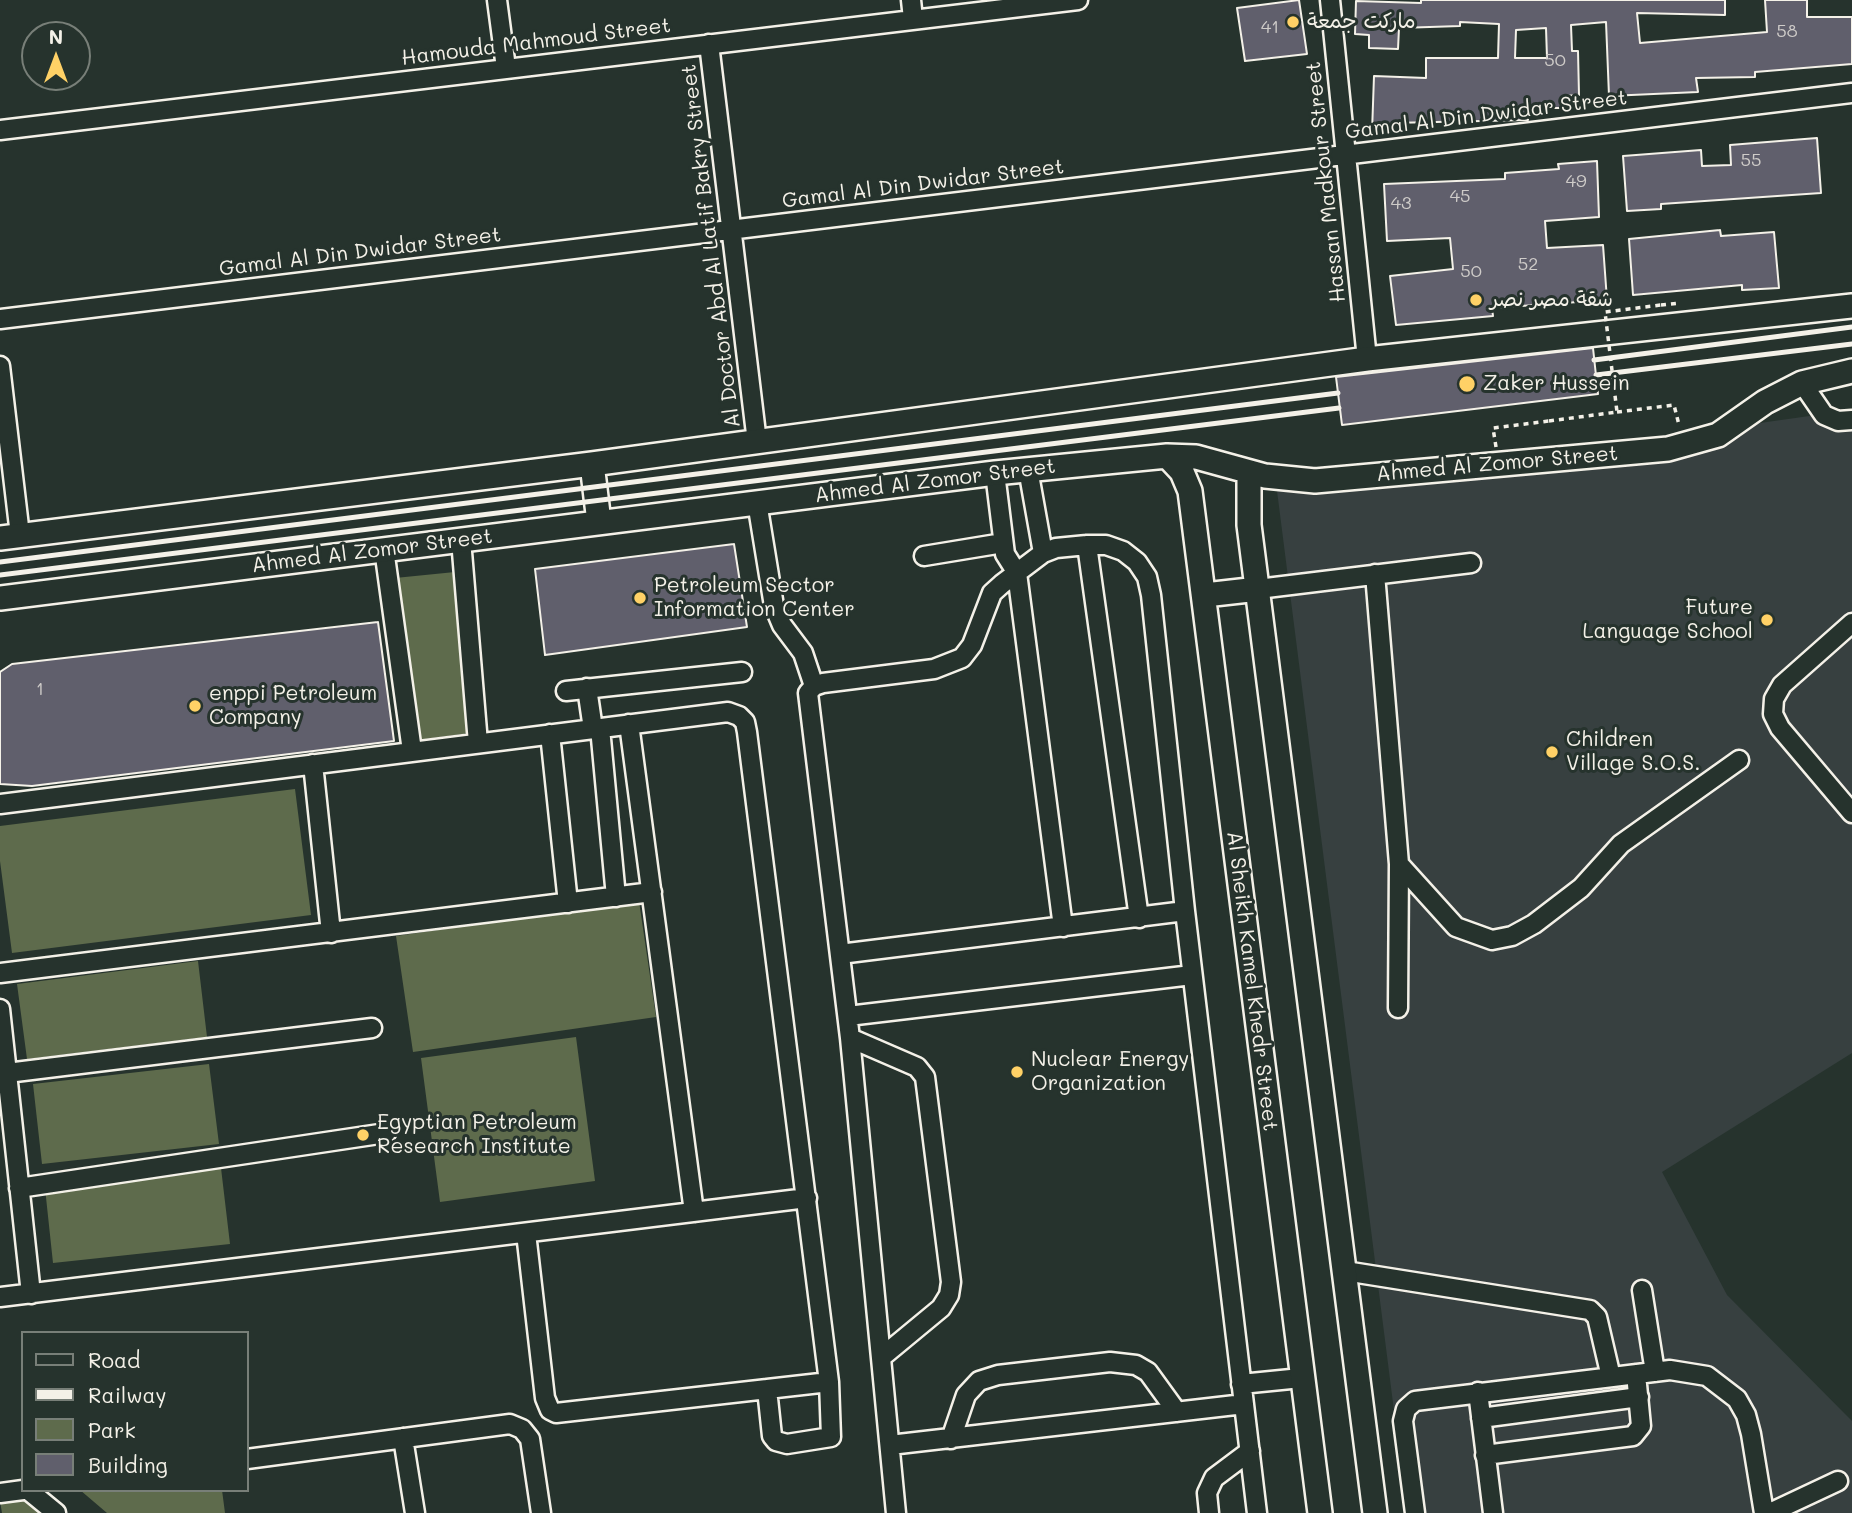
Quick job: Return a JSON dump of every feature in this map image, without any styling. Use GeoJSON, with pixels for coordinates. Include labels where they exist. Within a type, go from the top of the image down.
{"type":"FeatureCollection","features":[{"type":"Feature","properties":{"kind":"main road"},"geometry":{"type":"LineString","coordinates":[[10,536],[592,464],[1367,359],[1852,306]]}},
{"type":"Feature","properties":{"kind":"main road","name":"Ahmed Al Zomor Street"},"geometry":{"type":"LineString","coordinates":[[0,598],[995,473],[1167,456],[1215,460],[1249,472],[1282,479],[1315,481],[1668,449],[1718,435],[1765,402],[1802,383],[1852,370]]}},
{"type":"Feature","properties":{"kind":"main road","name":"Al Sheikh Kamel Khedr Street"},"geometry":{"type":"LineString","coordinates":[[1167,456],[1182,472],[1191,491],[1320,1513]]}},
{"type":"Feature","properties":{"kind":"main road"},"geometry":{"type":"LineString","coordinates":[[592,464],[599,522]]}},
{"type":"Feature","properties":{"kind":"main road"},"geometry":{"type":"LineString","coordinates":[[1249,472],[1247,510],[1375,1513]]}},
{"type":"Feature","properties":{"kind":"main road"},"geometry":{"type":"LineString","coordinates":[[1205,595],[1258,589]]}},
{"type":"Feature","properties":{"kind":"street"},"geometry":{"type":"LineString","coordinates":[[497,0],[506,68]]}},
{"type":"Feature","properties":{"kind":"street"},"geometry":{"type":"LineString","coordinates":[[911,0],[913,19]]}},
{"type":"Feature","properties":{"kind":"street","name":"Hamouda Mahmoud Street"},"geometry":{"type":"LineString","coordinates":[[0,130],[1078,0]]}},
{"type":"Feature","properties":{"kind":"street","name":"Hassan Madkour Street"},"geometry":{"type":"LineString","coordinates":[[1330,0],[1367,359]]}},
{"type":"Feature","properties":{"kind":"street","name":"Al Doctor Abd Al Latif Bakry Street"},"geometry":{"type":"LineString","coordinates":[[709,44],[757,442]]}},
{"type":"Feature","properties":{"kind":"street","name":"Gamal Al Din Dwidar Street"},"geometry":{"type":"LineString","coordinates":[[0,319],[1852,93]]}},
{"type":"Feature","properties":{"kind":"street"},"geometry":{"type":"LineString","coordinates":[[0,366],[10,536]]}},
{"type":"Feature","properties":{"kind":"street"},"geometry":{"type":"LineString","coordinates":[[1802,383],[1824,415],[1838,421],[1852,420]]}},
{"type":"Feature","properties":{"kind":"street"},"geometry":{"type":"LineString","coordinates":[[1028,469],[1043,553]]}},
{"type":"Feature","properties":{"kind":"street"},"geometry":{"type":"LineString","coordinates":[[995,473],[1003,543],[1007,560],[1017,573],[1063,927]]}},
{"type":"Feature","properties":{"kind":"street"},"geometry":{"type":"LineString","coordinates":[[757,502],[774,606],[782,625],[803,653],[814,686]]}},
{"type":"Feature","properties":{"kind":"street"},"geometry":{"type":"LineString","coordinates":[[461,540],[478,743]]}},
{"type":"Feature","properties":{"kind":"street"},"geometry":{"type":"LineString","coordinates":[[924,556],[1003,543]]}},
{"type":"Feature","properties":{"kind":"street"},"geometry":{"type":"LineString","coordinates":[[1087,544],[1139,918]]}},
{"type":"Feature","properties":{"kind":"street"},"geometry":{"type":"LineString","coordinates":[[897,1513],[848,1016],[808,693],[814,686],[934,669],[962,658],[972,645],[992,593],[1043,553],[1087,544],[1105,545],[1123,551],[1137,562],[1147,578],[1151,595],[1192,975],[1257,1513]]}},
{"type":"Feature","properties":{"kind":"street"},"geometry":{"type":"LineString","coordinates":[[384,550],[412,751]]}},
{"type":"Feature","properties":{"kind":"street"},"geometry":{"type":"LineString","coordinates":[[1258,589],[1471,563]]}},
{"type":"Feature","properties":{"kind":"street"},"geometry":{"type":"LineString","coordinates":[[1375,574],[1399,864],[1398,1008]]}},
{"type":"Feature","properties":{"kind":"street"},"geometry":{"type":"LineString","coordinates":[[1852,623],[1782,685],[1774,699],[1773,714],[1780,728],[1852,813]]}},
{"type":"Feature","properties":{"kind":"street"},"geometry":{"type":"LineString","coordinates":[[566,691],[742,671]]}},
{"type":"Feature","properties":{"kind":"street"},"geometry":{"type":"LineString","coordinates":[[587,688],[596,728],[616,897]]}},
{"type":"Feature","properties":{"kind":"street"},"geometry":{"type":"LineString","coordinates":[[0,804],[728,712],[745,722],[807,1198],[833,1433],[824,1440],[781,1444],[776,1441],[772,1436],[767,1389]]}},
{"type":"Feature","properties":{"kind":"street"},"geometry":{"type":"LineString","coordinates":[[629,724],[694,1212]]}},
{"type":"Feature","properties":{"kind":"street"},"geometry":{"type":"LineString","coordinates":[[550,734],[568,903]]}},
{"type":"Feature","properties":{"kind":"street"},"geometry":{"type":"LineString","coordinates":[[1399,864],[1456,927],[1492,940],[1512,936],[1535,924],[1581,888],[1622,844],[1739,760]]}},
{"type":"Feature","properties":{"kind":"street"},"geometry":{"type":"LineString","coordinates":[[313,764],[331,933]]}},
{"type":"Feature","properties":{"kind":"street"},"geometry":{"type":"LineString","coordinates":[[0,973],[652,892]]}},
{"type":"Feature","properties":{"kind":"street"},"geometry":{"type":"LineString","coordinates":[[840,954],[1185,911]]}},
{"type":"Feature","properties":{"kind":"street"},"geometry":{"type":"LineString","coordinates":[[848,1016],[1192,975]]}},
{"type":"Feature","properties":{"kind":"street"},"geometry":{"type":"LineString","coordinates":[[0,1009],[31,1294]]}},
{"type":"Feature","properties":{"kind":"street"},"geometry":{"type":"LineString","coordinates":[[7,1073],[372,1028]]}},
{"type":"Feature","properties":{"kind":"street"},"geometry":{"type":"LineString","coordinates":[[850,1038],[917,1067],[925,1077],[951,1282],[949,1295],[941,1308],[883,1356]]}},
{"type":"Feature","properties":{"kind":"street"},"geometry":{"type":"LineString","coordinates":[[19,1188],[386,1133]]}},
{"type":"Feature","properties":{"kind":"street"},"geometry":{"type":"LineString","coordinates":[[0,1297],[807,1198]]}},
{"type":"Feature","properties":{"kind":"street"},"geometry":{"type":"LineString","coordinates":[[526,1233],[545,1398],[550,1410],[563,1413],[829,1381]]}},
{"type":"Feature","properties":{"kind":"street"},"geometry":{"type":"LineString","coordinates":[[1345,1271],[1590,1310],[1599,1322],[1611,1377]]}},
{"type":"Feature","properties":{"kind":"street"},"geometry":{"type":"LineString","coordinates":[[1642,1290],[1656,1371]]}},
{"type":"Feature","properties":{"kind":"street"},"geometry":{"type":"LineString","coordinates":[[951,1438],[966,1395],[979,1381],[998,1375],[1110,1362],[1136,1365],[1148,1372],[1177,1412]]}},
{"type":"Feature","properties":{"kind":"street"},"geometry":{"type":"LineString","coordinates":[[1415,1513],[1403,1421],[1406,1409],[1420,1399],[1656,1371],[1689,1370],[1707,1376],[1737,1399],[1746,1415],[1764,1513]]}},
{"type":"Feature","properties":{"kind":"street"},"geometry":{"type":"LineString","coordinates":[[1485,1455],[1633,1436],[1641,1426],[1636,1374]]}},
{"type":"Feature","properties":{"kind":"street"},"geometry":{"type":"LineString","coordinates":[[1241,1384],[1301,1378]]}},
{"type":"Feature","properties":{"kind":"street"},"geometry":{"type":"LineString","coordinates":[[1478,1392],[1493,1513]]}},
{"type":"Feature","properties":{"kind":"street"},"geometry":{"type":"LineString","coordinates":[[1481,1418],[1639,1396]]}},
{"type":"Feature","properties":{"kind":"street"},"geometry":{"type":"LineString","coordinates":[[890,1445],[1244,1404]]}},
{"type":"Feature","properties":{"kind":"street"},"geometry":{"type":"LineString","coordinates":[[248,1459],[510,1424],[522,1429],[530,1439],[541,1513]]}},
{"type":"Feature","properties":{"kind":"street"},"geometry":{"type":"LineString","coordinates":[[403,1438],[415,1513]]}},
{"type":"Feature","properties":{"kind":"street"},"geometry":{"type":"LineString","coordinates":[[1209,1513],[1209,1485],[1220,1473],[1250,1451]]}},
{"type":"Feature","properties":{"kind":"street"},"geometry":{"type":"LineString","coordinates":[[1770,1513],[1838,1482]]}},
{"type":"Feature","properties":{"kind":"street"},"geometry":{"type":"LineString","coordinates":[[0,1493],[21,1490]]}},
{"type":"Feature","properties":{"kind":"street"},"geometry":{"type":"LineString","coordinates":[[28,1492],[56,1513]]}},
{"type":"Feature","properties":{"kind":"path"},"geometry":{"type":"LineString","coordinates":[[1617,412],[1605,312],[1661,305]]}},
{"type":"Feature","properties":{"kind":"path"},"geometry":{"type":"LineString","coordinates":[[1493,428],[1674,405]]}},
{"type":"Feature","properties":{"kind":"shaded area","name":"Children Village S.O.S."},"geometry":{"type":"Polygon","coordinates":[[[1852,410],[1852,1053],[1662,1172],[1727,1295],[1852,1421],[1852,1513],[1407,1513],[1275,475],[1604,445],[1852,410]]]}},
{"type":"Feature","properties":{"kind":"green space"},"geometry":{"type":"Polygon","coordinates":[[[455,572],[470,733],[418,740],[395,578],[455,572]]]}},
{"type":"Feature","properties":{"kind":"green space"},"geometry":{"type":"Polygon","coordinates":[[[295,789],[311,915],[12,953],[0,861],[0,826],[295,789]]]}},
{"type":"Feature","properties":{"kind":"green space"},"geometry":{"type":"Polygon","coordinates":[[[639,901],[656,1017],[413,1052],[396,936],[639,901]]]}},
{"type":"Feature","properties":{"kind":"green space"},"geometry":{"type":"Polygon","coordinates":[[[198,961],[207,1037],[27,1059],[17,984],[198,961]]]}},
{"type":"Feature","properties":{"kind":"green space"},"geometry":{"type":"Polygon","coordinates":[[[576,1037],[595,1181],[440,1202],[421,1058],[576,1037]]]}},
{"type":"Feature","properties":{"kind":"green space"},"geometry":{"type":"Polygon","coordinates":[[[209,1064],[219,1144],[42,1164],[33,1084],[209,1064]]]}},
{"type":"Feature","properties":{"kind":"green space"},"geometry":{"type":"Polygon","coordinates":[[[221,1168],[230,1244],[53,1263],[45,1188],[221,1168]]]}},
{"type":"Feature","properties":{"kind":"green space"},"geometry":{"type":"Polygon","coordinates":[[[82,1492],[222,1492],[225,1513],[107,1513],[82,1492]]]}},
{"type":"Feature","properties":{"kind":"green space"},"geometry":{"type":"Polygon","coordinates":[[[24,1493],[49,1513],[2,1513],[0,1501],[24,1493]]]}},
{"type":"Feature","properties":{"kind":"building"},"geometry":{"type":"Polygon","coordinates":[[[1299,0],[1307,54],[1245,61],[1237,8],[1299,0]]]}},
{"type":"Feature","properties":{"kind":"building"},"geometry":{"type":"Polygon","coordinates":[[[1421,0],[1725,0],[1725,15],[1637,13],[1640,43],[1767,32],[1765,0],[1807,0],[1807,17],[1852,17],[1852,64],[1755,72],[1755,77],[1696,78],[1698,92],[1609,96],[1606,22],[1571,25],[1572,51],[1578,51],[1579,95],[1563,96],[1563,108],[1528,108],[1528,120],[1390,123],[1389,133],[1372,132],[1374,76],[1426,78],[1426,58],[1498,58],[1499,24],[1460,22],[1460,26],[1399,28],[1398,49],[1369,48],[1369,35],[1355,34],[1356,1],[1421,3],[1421,0]],[[1546,28],[1516,30],[1515,58],[1547,58],[1546,28]]]}},
{"type":"Feature","properties":{"kind":"building"},"geometry":{"type":"Polygon","coordinates":[[[1817,138],[1821,193],[1661,204],[1661,209],[1627,211],[1623,156],[1701,150],[1702,166],[1731,165],[1730,145],[1817,138]]]}},
{"type":"Feature","properties":{"kind":"building"},"geometry":{"type":"Polygon","coordinates":[[[1597,161],[1599,217],[1545,221],[1547,248],[1603,245],[1607,300],[1492,308],[1493,316],[1396,325],[1390,276],[1453,269],[1450,238],[1387,241],[1384,184],[1505,179],[1505,173],[1559,169],[1558,164],[1597,161]]]}},
{"type":"Feature","properties":{"kind":"building"},"geometry":{"type":"Polygon","coordinates":[[[1720,230],[1721,236],[1774,232],[1779,288],[1742,290],[1742,285],[1633,295],[1629,239],[1720,230]]]}},
{"type":"Feature","properties":{"kind":"building","name":"Zaker Hussein"},"geometry":{"type":"Polygon","coordinates":[[[1593,348],[1598,394],[1342,425],[1336,377],[1593,348]]]}},
{"type":"Feature","properties":{"kind":"building","name":"Petroleum Sector Information Center"},"geometry":{"type":"Polygon","coordinates":[[[734,544],[747,627],[545,655],[535,569],[734,544]]]}},
{"type":"Feature","properties":{"kind":"building","name":"enppi Petroleum Company"},"geometry":{"type":"Polygon","coordinates":[[[378,622],[394,741],[32,786],[0,784],[0,672],[12,664],[378,622]]]}},
{"type":"Feature","properties":{"kind":"railway"},"geometry":{"type":"LineString","coordinates":[[1594,360],[1852,327]]}},
{"type":"Feature","properties":{"kind":"railway"},"geometry":{"type":"LineString","coordinates":[[1596,375],[1852,344]]}},
{"type":"Feature","properties":{"kind":"railway"},"geometry":{"type":"LineString","coordinates":[[0,562],[1338,393]]}},
{"type":"Feature","properties":{"kind":"railway"},"geometry":{"type":"LineString","coordinates":[[0,575],[1339,408]]}},
{"type":"Feature","properties":{"kind":"place","name":"ماركت جمعة"},"geometry":{"type":"Point","coordinates":[1293,22]}},
{"type":"Feature","properties":{"kind":"place","name":"شقة مصر نصر"},"geometry":{"type":"Point","coordinates":[1476,300]}},
{"type":"Feature","properties":{"kind":"place","name":"Zaker Hussein"},"geometry":{"type":"Point","coordinates":[1467,384]}},
{"type":"Feature","properties":{"kind":"place","name":"Petroleum Sector Information Center"},"geometry":{"type":"Point","coordinates":[640,598]}},
{"type":"Feature","properties":{"kind":"place","name":"Future Language School"},"geometry":{"type":"Point","coordinates":[1767,620]}},
{"type":"Feature","properties":{"kind":"place","name":"enppi Petroleum Company"},"geometry":{"type":"Point","coordinates":[195,706]}},
{"type":"Feature","properties":{"kind":"place","name":"Children Village S.O.S."},"geometry":{"type":"Point","coordinates":[1552,752]}},
{"type":"Feature","properties":{"kind":"place","name":"Nuclear Energy Organization"},"geometry":{"type":"Point","coordinates":[1017,1072]}},
{"type":"Feature","properties":{"kind":"place","name":"Egyptian Petroleum Research Institute"},"geometry":{"type":"Point","coordinates":[363,1135]}}]}
